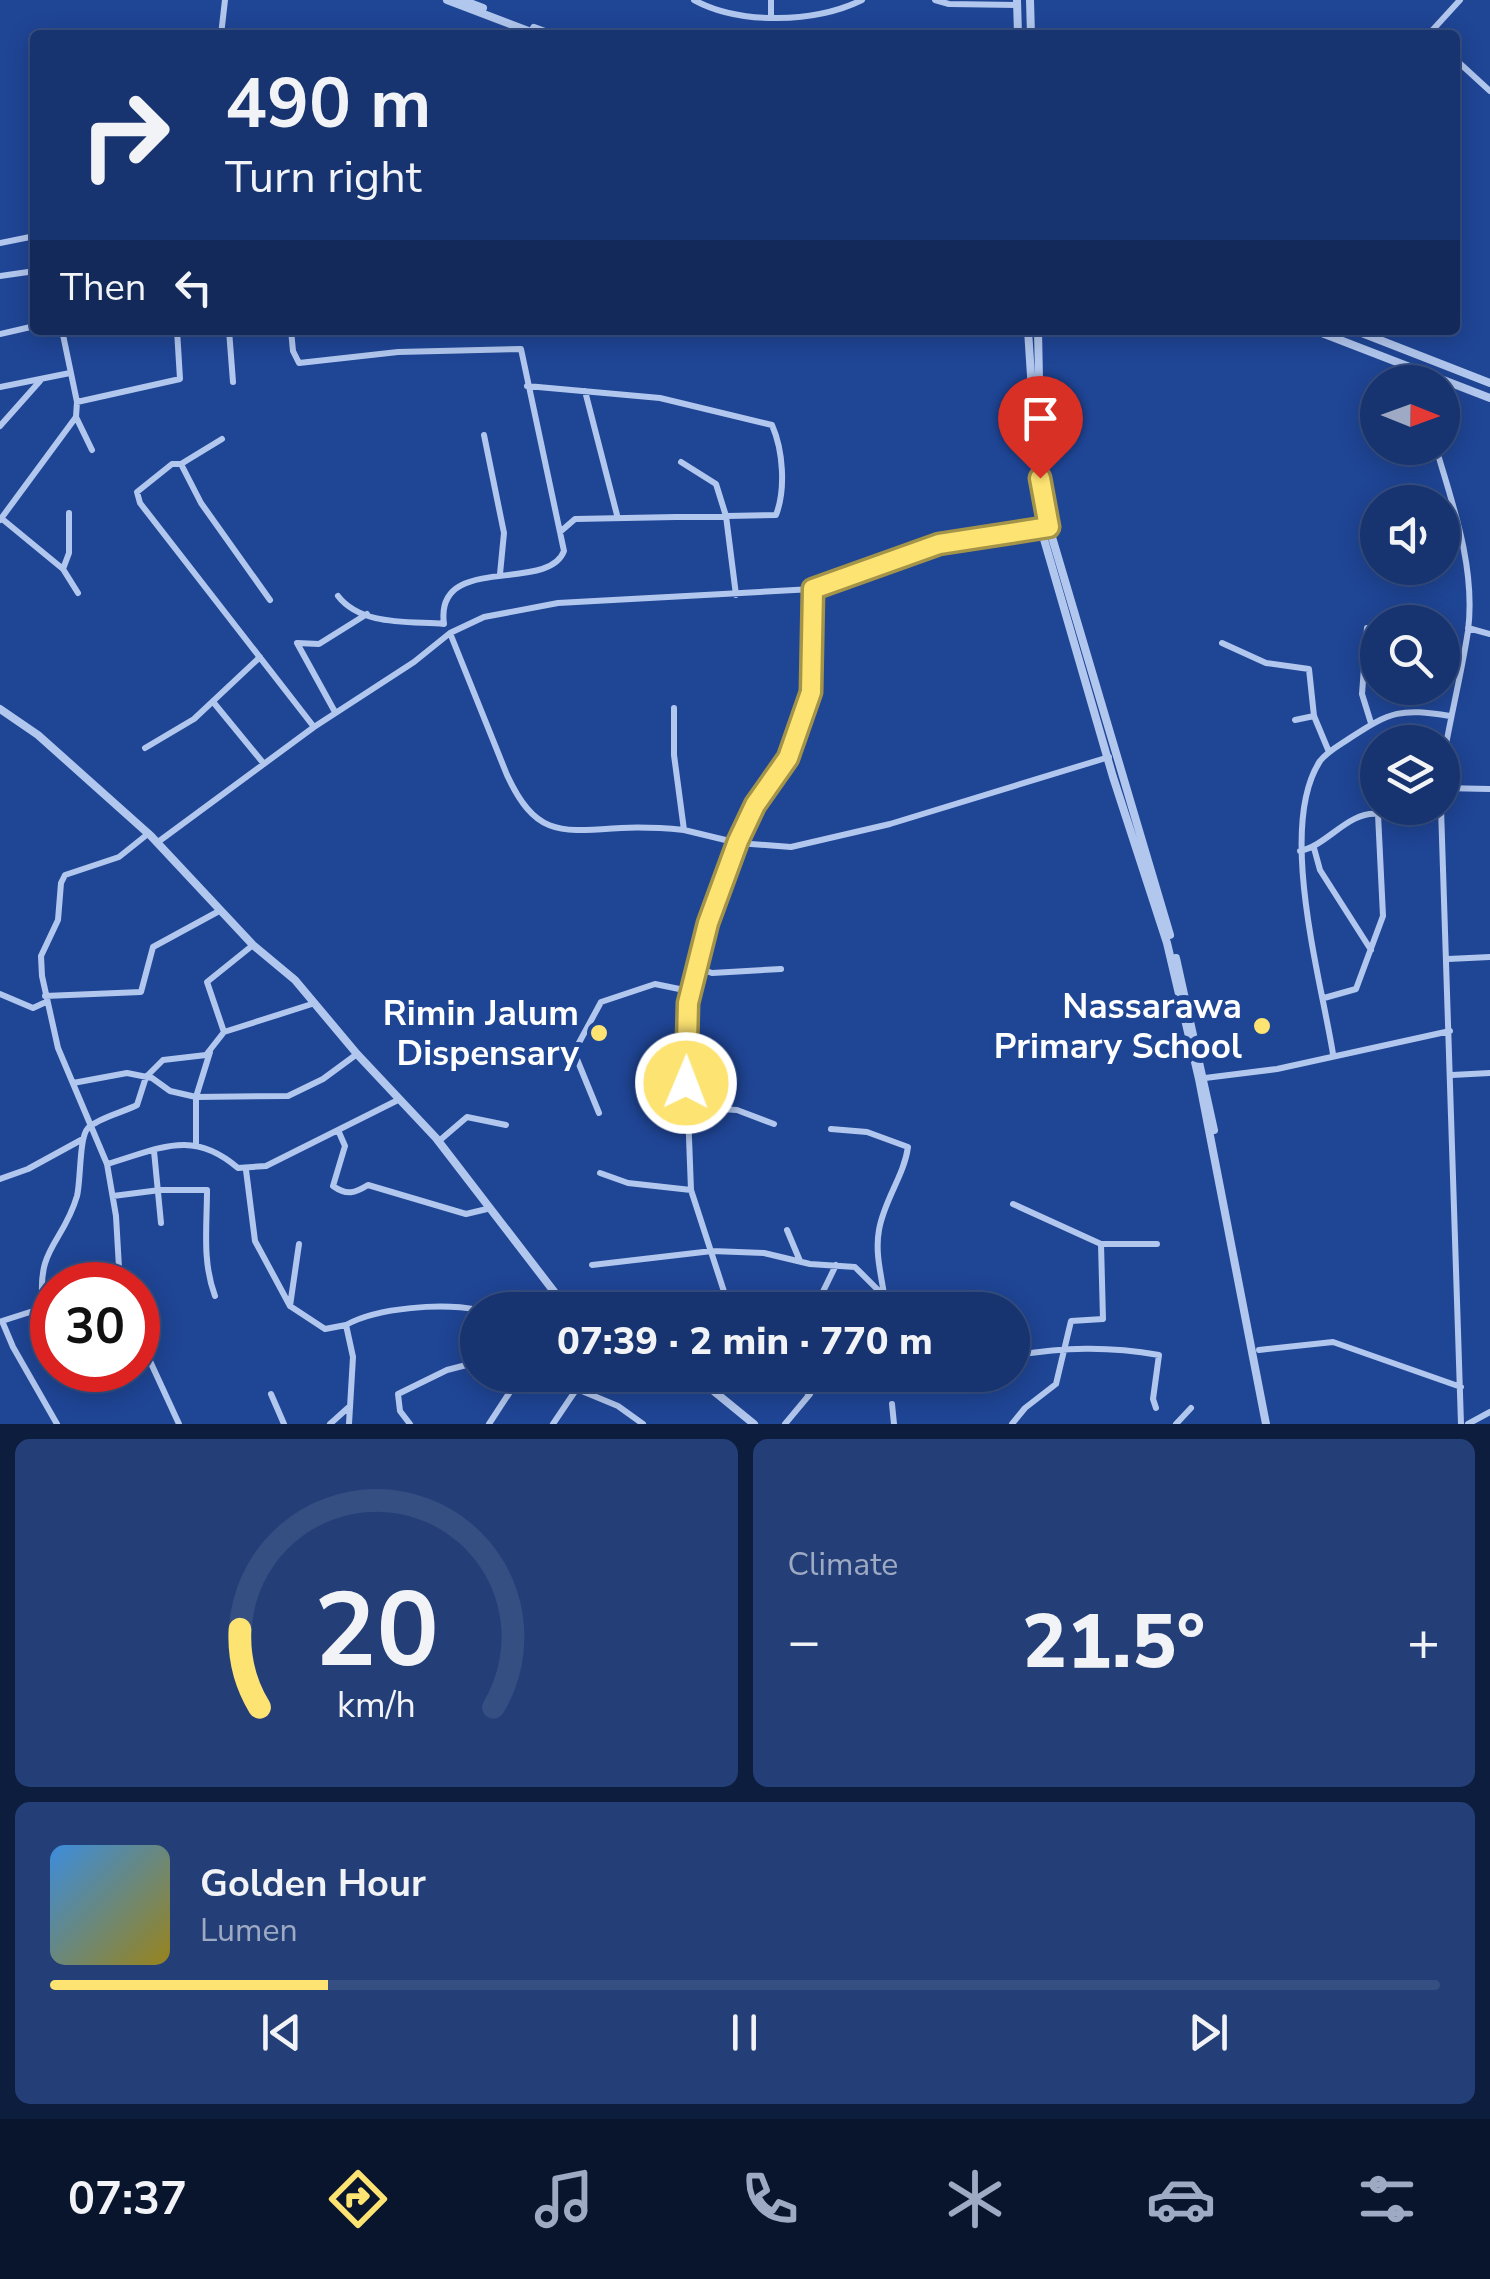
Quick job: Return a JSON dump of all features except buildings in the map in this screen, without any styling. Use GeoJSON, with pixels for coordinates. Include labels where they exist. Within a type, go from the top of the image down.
{"type":"FeatureCollection","features":[{"type":"Feature","properties":{"kind":"street"},"geometry":{"type":"LineString","coordinates":[[222,30],[225,0]]}},
{"type":"Feature","properties":{"kind":"street"},"geometry":{"type":"LineString","coordinates":[[447,0],[526,30]]}},
{"type":"Feature","properties":{"kind":"street"},"geometry":{"type":"LineString","coordinates":[[462,0],[540,30]]}},
{"type":"Feature","properties":{"kind":"street"},"geometry":{"type":"LineString","coordinates":[[694,0],[722,11],[771,16],[804,16],[862,0]]}},
{"type":"Feature","properties":{"kind":"street"},"geometry":{"type":"LineString","coordinates":[[771,0],[771,16]]}},
{"type":"Feature","properties":{"kind":"street"},"geometry":{"type":"LineString","coordinates":[[935,0],[948,4],[1017,3],[1018,30]]}},
{"type":"Feature","properties":{"kind":"street"},"geometry":{"type":"LineString","coordinates":[[1030,0],[1031,30]]}},
{"type":"Feature","properties":{"kind":"street"},"geometry":{"type":"LineString","coordinates":[[1433,30],[1460,0]]}},
{"type":"Feature","properties":{"kind":"street"},"geometry":{"type":"LineString","coordinates":[[1460,64],[1490,91]]}},
{"type":"Feature","properties":{"kind":"street"},"geometry":{"type":"LineString","coordinates":[[0,243],[30,237]]}},
{"type":"Feature","properties":{"kind":"street"},"geometry":{"type":"LineString","coordinates":[[0,276],[30,272]]}},
{"type":"Feature","properties":{"kind":"street"},"geometry":{"type":"LineString","coordinates":[[0,334],[30,327]]}},
{"type":"Feature","properties":{"kind":"street"},"geometry":{"type":"LineString","coordinates":[[63,335],[77,402],[76,418],[92,450]]}},
{"type":"Feature","properties":{"kind":"street"},"geometry":{"type":"LineString","coordinates":[[77,402],[180,379],[176,335]]}},
{"type":"Feature","properties":{"kind":"street"},"geometry":{"type":"LineString","coordinates":[[228,335],[233,382]]}},
{"type":"Feature","properties":{"kind":"street"},"geometry":{"type":"LineString","coordinates":[[291,335],[299,363],[398,352],[520,349],[564,552],[560,562],[547,569],[500,574],[453,590],[444,602],[444,624],[385,621],[347,607],[338,596]]}},
{"type":"Feature","properties":{"kind":"street"},"geometry":{"type":"LineString","coordinates":[[1028,335],[1045,528]]}},
{"type":"Feature","properties":{"kind":"street"},"geometry":{"type":"LineString","coordinates":[[1038,335],[1040,478],[1045,528],[1167,943],[1199,1079],[1268,1424]]}},
{"type":"Feature","properties":{"kind":"street"},"geometry":{"type":"LineString","coordinates":[[1327,335],[1402,365]]}},
{"type":"Feature","properties":{"kind":"street"},"geometry":{"type":"LineString","coordinates":[[1367,335],[1490,383]]}},
{"type":"Feature","properties":{"kind":"street"},"geometry":{"type":"LineString","coordinates":[[0,387],[70,374]]}},
{"type":"Feature","properties":{"kind":"street"},"geometry":{"type":"LineString","coordinates":[[0,426],[41,380]]}},
{"type":"Feature","properties":{"kind":"street"},"geometry":{"type":"LineString","coordinates":[[527,386],[660,398],[772,425],[783,495],[776,515],[575,519],[560,532]]}},
{"type":"Feature","properties":{"kind":"street"},"geometry":{"type":"LineString","coordinates":[[1460,387],[1490,398]]}},
{"type":"Feature","properties":{"kind":"street"},"geometry":{"type":"LineString","coordinates":[[585,391],[618,516]]}},
{"type":"Feature","properties":{"kind":"street"},"geometry":{"type":"LineString","coordinates":[[76,418],[1,517],[63,569],[78,593]]}},
{"type":"Feature","properties":{"kind":"street"},"geometry":{"type":"LineString","coordinates":[[484,435],[504,533],[500,574]]}},
{"type":"Feature","properties":{"kind":"street"},"geometry":{"type":"LineString","coordinates":[[222,439],[181,464],[172,464],[139,487],[140,503],[314,727]]}},
{"type":"Feature","properties":{"kind":"street"},"geometry":{"type":"LineString","coordinates":[[681,462],[716,484],[726,516],[736,595]]}},
{"type":"Feature","properties":{"kind":"street"},"geometry":{"type":"LineString","coordinates":[[181,464],[200,503],[270,600]]}},
{"type":"Feature","properties":{"kind":"street"},"geometry":{"type":"LineString","coordinates":[[1440,465],[1468,584],[1468,628],[1449,725]]}},
{"type":"Feature","properties":{"kind":"street"},"geometry":{"type":"LineString","coordinates":[[63,569],[69,553],[68,513]]}},
{"type":"Feature","properties":{"kind":"street"},"geometry":{"type":"LineString","coordinates":[[158,842],[335,712],[414,662],[450,632],[484,617],[530,606],[813,589],[939,544],[1045,528]]}},
{"type":"Feature","properties":{"kind":"street"},"geometry":{"type":"LineString","coordinates":[[725,1292],[691,1190],[687,1107],[689,991],[738,842],[755,805],[788,758],[811,692],[813,589]]}},
{"type":"Feature","properties":{"kind":"street"},"geometry":{"type":"LineString","coordinates":[[335,712],[297,643],[319,644],[368,614]]}},
{"type":"Feature","properties":{"kind":"street"},"geometry":{"type":"LineString","coordinates":[[1468,628],[1490,634]]}},
{"type":"Feature","properties":{"kind":"street"},"geometry":{"type":"LineString","coordinates":[[450,632],[518,797],[538,820],[552,828],[576,832],[639,827],[684,830],[738,842],[791,847],[890,824],[1111,756]]}},
{"type":"Feature","properties":{"kind":"street"},"geometry":{"type":"LineString","coordinates":[[1222,643],[1266,663],[1309,670],[1314,716],[1329,752]]}},
{"type":"Feature","properties":{"kind":"street"},"geometry":{"type":"LineString","coordinates":[[145,748],[214,703],[260,658]]}},
{"type":"Feature","properties":{"kind":"street"},"geometry":{"type":"LineString","coordinates":[[214,703],[264,764]]}},
{"type":"Feature","properties":{"kind":"street"},"geometry":{"type":"LineString","coordinates":[[1366,705],[1371,722]]}},
{"type":"Feature","properties":{"kind":"street"},"geometry":{"type":"LineString","coordinates":[[674,708],[675,768],[684,830]]}},
{"type":"Feature","properties":{"kind":"street"},"geometry":{"type":"LineString","coordinates":[[0,709],[38,735],[149,833],[253,945],[296,980],[357,1054],[438,1141],[554,1292]]}},
{"type":"Feature","properties":{"kind":"street"},"geometry":{"type":"LineString","coordinates":[[1333,1054],[1300,850],[1306,793],[1319,763],[1329,752],[1371,722],[1407,709],[1450,716]]}},
{"type":"Feature","properties":{"kind":"street"},"geometry":{"type":"LineString","coordinates":[[1295,720],[1314,716]]}},
{"type":"Feature","properties":{"kind":"street"},"geometry":{"type":"LineString","coordinates":[[1111,756],[1172,942],[1205,1078],[1259,1350],[1268,1424]]}},
{"type":"Feature","properties":{"kind":"street"},"geometry":{"type":"LineString","coordinates":[[1460,788],[1490,788]]}},
{"type":"Feature","properties":{"kind":"street"},"geometry":{"type":"LineString","coordinates":[[1300,850],[1314,848],[1354,820],[1378,814],[1383,916],[1356,988],[1324,998]]}},
{"type":"Feature","properties":{"kind":"street"},"geometry":{"type":"LineString","coordinates":[[1442,825],[1465,1424],[1490,1412]]}},
{"type":"Feature","properties":{"kind":"street"},"geometry":{"type":"LineString","coordinates":[[118,1262],[107,1164],[72,1083],[46,999],[41,956],[58,920],[60,882],[65,875],[119,857],[149,833]]}},
{"type":"Feature","properties":{"kind":"street"},"geometry":{"type":"LineString","coordinates":[[1314,848],[1320,870],[1371,950]]}},
{"type":"Feature","properties":{"kind":"street"},"geometry":{"type":"LineString","coordinates":[[0,994],[33,1008],[46,999],[141,992],[153,947],[221,910]]}},
{"type":"Feature","properties":{"kind":"street"},"geometry":{"type":"LineString","coordinates":[[224,1032],[207,982],[253,945]]}},
{"type":"Feature","properties":{"kind":"street"},"geometry":{"type":"LineString","coordinates":[[1448,959],[1490,957]]}},
{"type":"Feature","properties":{"kind":"street"},"geometry":{"type":"LineString","coordinates":[[695,967],[712,973],[781,969]]}},
{"type":"Feature","properties":{"kind":"street"},"geometry":{"type":"LineString","coordinates":[[600,1113],[574,1052],[601,1002],[655,984],[689,991]]}},
{"type":"Feature","properties":{"kind":"street"},"geometry":{"type":"LineString","coordinates":[[43,1262],[71,1214],[83,1159],[81,1140],[88,1126],[138,1105],[146,1077],[163,1060],[206,1055],[224,1032],[314,1003]]}},
{"type":"Feature","properties":{"kind":"street"},"geometry":{"type":"LineString","coordinates":[[1205,1078],[1277,1069],[1450,1031]]}},
{"type":"Feature","properties":{"kind":"street"},"geometry":{"type":"LineString","coordinates":[[196,1144],[196,1096],[212,1046]]}},
{"type":"Feature","properties":{"kind":"street"},"geometry":{"type":"LineString","coordinates":[[72,1083],[110,1074],[146,1077],[170,1091],[196,1096],[288,1096],[323,1079],[357,1054]]}},
{"type":"Feature","properties":{"kind":"street"},"geometry":{"type":"LineString","coordinates":[[1452,1075],[1490,1073]]}},
{"type":"Feature","properties":{"kind":"street"},"geometry":{"type":"LineString","coordinates":[[107,1164],[187,1142],[246,1170],[266,1166],[401,1098]]}},
{"type":"Feature","properties":{"kind":"street"},"geometry":{"type":"LineString","coordinates":[[687,1107],[738,1110],[774,1124]]}},
{"type":"Feature","properties":{"kind":"street"},"geometry":{"type":"LineString","coordinates":[[438,1141],[468,1117],[506,1125]]}},
{"type":"Feature","properties":{"kind":"street"},"geometry":{"type":"LineString","coordinates":[[832,1129],[867,1132],[908,1146],[904,1167],[878,1229],[877,1256],[884,1292]]}},
{"type":"Feature","properties":{"kind":"street"},"geometry":{"type":"LineString","coordinates":[[338,1130],[345,1146],[333,1186],[342,1192],[354,1193],[368,1185],[466,1214],[487,1209]]}},
{"type":"Feature","properties":{"kind":"street"},"geometry":{"type":"LineString","coordinates":[[0,1179],[28,1169],[81,1140]]}},
{"type":"Feature","properties":{"kind":"street"},"geometry":{"type":"LineString","coordinates":[[154,1150],[161,1222]]}},
{"type":"Feature","properties":{"kind":"street"},"geometry":{"type":"LineString","coordinates":[[246,1170],[255,1241],[290,1306],[326,1328],[421,1307],[460,1307]]}},
{"type":"Feature","properties":{"kind":"street"},"geometry":{"type":"LineString","coordinates":[[600,1172],[628,1183],[691,1190]]}},
{"type":"Feature","properties":{"kind":"street"},"geometry":{"type":"LineString","coordinates":[[113,1196],[207,1190],[209,1235],[204,1258],[215,1296]]}},
{"type":"Feature","properties":{"kind":"street"},"geometry":{"type":"LineString","coordinates":[[1013,1204],[1101,1244],[1157,1244]]}},
{"type":"Feature","properties":{"kind":"street"},"geometry":{"type":"LineString","coordinates":[[787,1230],[800,1262]]}},
{"type":"Feature","properties":{"kind":"street"},"geometry":{"type":"LineString","coordinates":[[290,1306],[300,1244]]}},
{"type":"Feature","properties":{"kind":"street"},"geometry":{"type":"LineString","coordinates":[[1012,1424],[1025,1408],[1056,1384],[1071,1321],[1103,1319],[1101,1244]]}},
{"type":"Feature","properties":{"kind":"street"},"geometry":{"type":"LineString","coordinates":[[592,1265],[712,1251],[764,1253],[800,1262],[855,1267],[879,1292]]}},
{"type":"Feature","properties":{"kind":"street"},"geometry":{"type":"LineString","coordinates":[[823,1292],[836,1265]]}},
{"type":"Feature","properties":{"kind":"street"},"geometry":{"type":"LineString","coordinates":[[30,1312],[1,1322],[57,1424]]}},
{"type":"Feature","properties":{"kind":"street"},"geometry":{"type":"LineString","coordinates":[[346,1325],[353,1357],[349,1424]]}},
{"type":"Feature","properties":{"kind":"street"},"geometry":{"type":"LineString","coordinates":[[1259,1350],[1333,1342],[1461,1386]]}},
{"type":"Feature","properties":{"kind":"street"},"geometry":{"type":"LineString","coordinates":[[1030,1353],[1102,1347],[1160,1355],[1156,1408]]}},
{"type":"Feature","properties":{"kind":"street"},"geometry":{"type":"LineString","coordinates":[[410,1424],[400,1411],[398,1394],[460,1367]]}},
{"type":"Feature","properties":{"kind":"street"},"geometry":{"type":"LineString","coordinates":[[160,1383],[179,1424]]}},
{"type":"Feature","properties":{"kind":"street"},"geometry":{"type":"LineString","coordinates":[[489,1424],[509,1392]]}},
{"type":"Feature","properties":{"kind":"street"},"geometry":{"type":"LineString","coordinates":[[553,1424],[576,1392]]}},
{"type":"Feature","properties":{"kind":"street"},"geometry":{"type":"LineString","coordinates":[[585,1392],[618,1406],[643,1424]]}},
{"type":"Feature","properties":{"kind":"street"},"geometry":{"type":"LineString","coordinates":[[715,1392],[754,1424]]}},
{"type":"Feature","properties":{"kind":"street"},"geometry":{"type":"LineString","coordinates":[[785,1424],[810,1394],[807,1392]]}},
{"type":"Feature","properties":{"kind":"street"},"geometry":{"type":"LineString","coordinates":[[270,1394],[284,1424]]}},
{"type":"Feature","properties":{"kind":"street"},"geometry":{"type":"LineString","coordinates":[[892,1404],[894,1424]]}},
{"type":"Feature","properties":{"kind":"street"},"geometry":{"type":"LineString","coordinates":[[330,1424],[350,1406]]}},
{"type":"Feature","properties":{"kind":"street"},"geometry":{"type":"LineString","coordinates":[[1176,1424],[1191,1408]]}},
{"type":"Feature","properties":{"kind":"place","name":"Nassarawa Primary School"},"geometry":{"type":"Point","coordinates":[1262,1026]}},
{"type":"Feature","properties":{"kind":"place","name":"Rimin Jalum Dispensary"},"geometry":{"type":"Point","coordinates":[599,1033]}},
{"type":"Feature","properties":{"kind":"route"},"geometry":{"type":"LineString","coordinates":[[686,1083],[688,1003],[708,923],[738,841],[755,805],[788,758],[811,692],[813,589],[939,544],[1049,527],[1040,478]]}}]}
